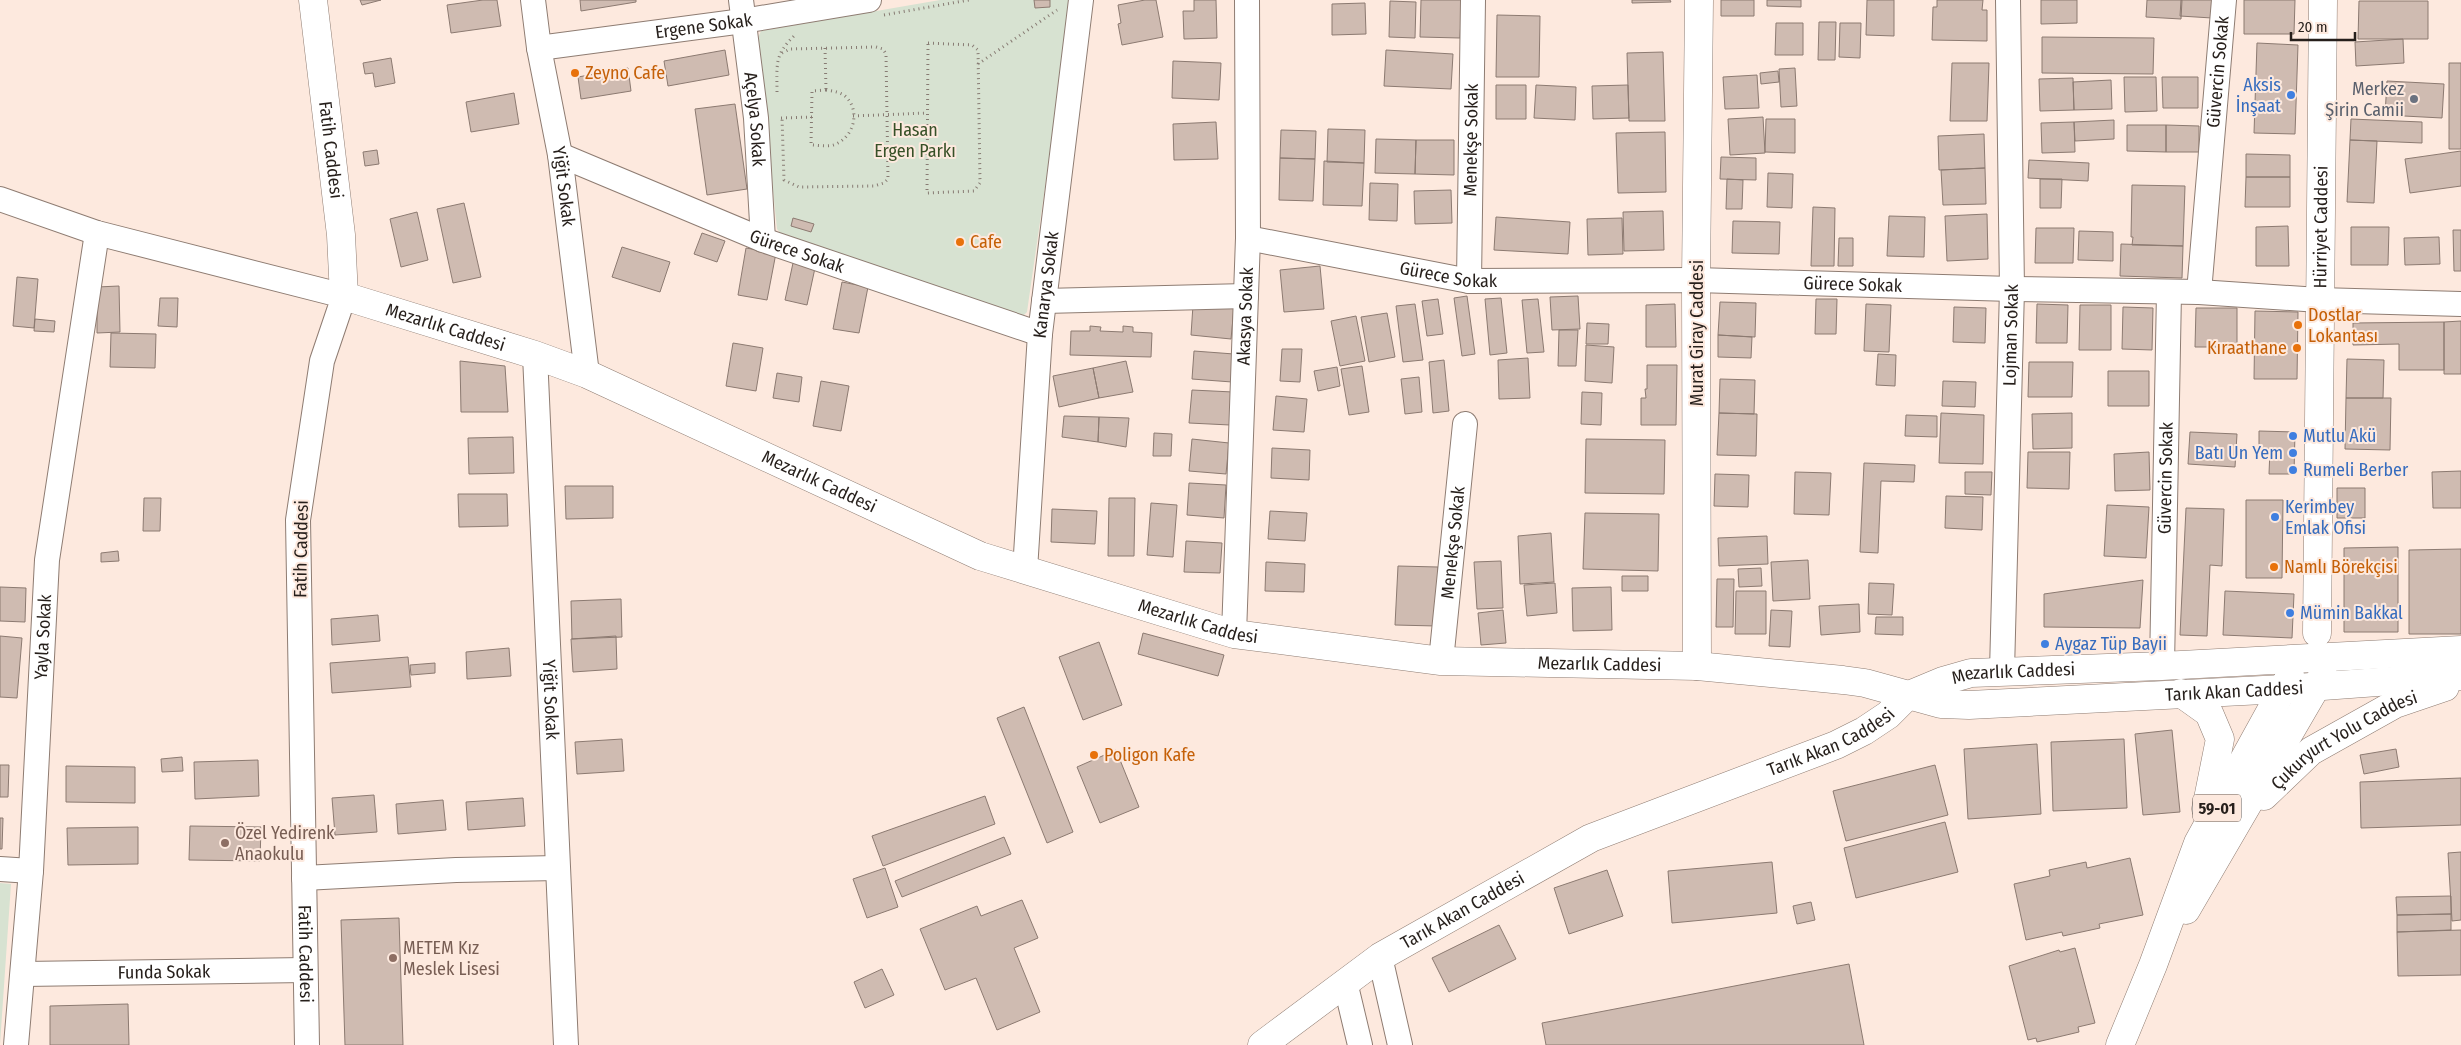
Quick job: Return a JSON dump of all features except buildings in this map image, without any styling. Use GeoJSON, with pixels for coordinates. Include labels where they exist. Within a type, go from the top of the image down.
{"type":"FeatureCollection","features":[{"type":"Feature","properties":{"kind":"main road","name":"Fatih Caddesi"},"geometry":{"type":"LineString","coordinates":[[313,0],[341,235],[344,296]]}},
{"type":"Feature","properties":{"kind":"main road","name":"Murat Giray Caddesi"},"geometry":{"type":"LineString","coordinates":[[1697,666],[1696,280],[1699,0]]}},
{"type":"Feature","properties":{"kind":"main road","name":"Hürriyet Caddesi"},"geometry":{"type":"LineString","coordinates":[[2317,633],[2323,0]]}},
{"type":"Feature","properties":{"kind":"main road","name":"Mezarlık Caddesi"},"geometry":{"type":"LineString","coordinates":[[344,296],[534,355],[587,374],[980,556],[1234,634],[1441,661],[1697,666],[1865,683],[1907,696],[1971,673],[2162,666],[2461,650]]}},
{"type":"Feature","properties":{"kind":"main road"},"geometry":{"type":"LineString","coordinates":[[2317,633],[2333,656]]}},
{"type":"Feature","properties":{"kind":"main road","name":"Çukuryurt Yolu Caddesi"},"geometry":{"type":"LineString","coordinates":[[2198,843],[2299,659],[2317,633]]}},
{"type":"Feature","properties":{"kind":"main road","name":"Çukuryurt Yolu Caddesi"},"geometry":{"type":"LineString","coordinates":[[2153,965],[2240,820],[2333,656]]}},
{"type":"Feature","properties":{"kind":"main road","name":"Tarık Akan Caddesi"},"geometry":{"type":"LineString","coordinates":[[1262,1045],[1380,957],[1591,838],[1836,744],[1864,731],[1888,715],[1907,696],[1941,704],[1970,705],[2284,689],[2461,676]]}},
{"type":"Feature","properties":{"kind":"main road","name":"Çukuryurt Yolu Caddesi"},"geometry":{"type":"LineString","coordinates":[[2240,820],[2311,751],[2395,704],[2461,681]]}},
{"type":"Feature","properties":{"kind":"main road","name":"Çukuryurt Yolu Caddesi"},"geometry":{"type":"LineString","coordinates":[[2120,1045],[2153,965],[2198,843],[2214,779],[2220,739],[2209,713],[2181,693]]}},
{"type":"Feature","properties":{"kind":"street","name":"Yiğit Sokak"},"geometry":{"type":"LineString","coordinates":[[533,0],[539,48],[560,155],[587,374]]}},
{"type":"Feature","properties":{"kind":"street","name":"Akasya Sokak"},"geometry":{"type":"LineString","coordinates":[[1234,634],[1248,238],[1247,0]]}},
{"type":"Feature","properties":{"kind":"street","name":"Menekşe Sokak"},"geometry":{"type":"LineString","coordinates":[[1469,280],[1473,0]]}},
{"type":"Feature","properties":{"kind":"street","name":"Lojman Sokak"},"geometry":{"type":"LineString","coordinates":[[2002,671],[2012,289],[2008,0]]}},
{"type":"Feature","properties":{"kind":"street","name":"Güvercin Sokak"},"geometry":{"type":"LineString","coordinates":[[2199,292],[2224,0]]}},
{"type":"Feature","properties":{"kind":"street","name":"Kanarya Sokak"},"geometry":{"type":"LineString","coordinates":[[1025,570],[1040,334],[1072,3]]}},
{"type":"Feature","properties":{"kind":"street","name":"Ergene Sokak"},"geometry":{"type":"LineString","coordinates":[[539,48],[742,11],[872,9]]}},
{"type":"Feature","properties":{"kind":"street","name":"Açelya Sokak"},"geometry":{"type":"LineString","coordinates":[[742,11],[756,118],[763,240]]}},
{"type":"Feature","properties":{"kind":"street","name":"Gürece Sokak"},"geometry":{"type":"LineString","coordinates":[[560,155],[763,240],[1040,334]]}},
{"type":"Feature","properties":{"kind":"street","name":"Mezarlık Caddesi"},"geometry":{"type":"LineString","coordinates":[[0,199],[97,233],[344,296]]}},
{"type":"Feature","properties":{"kind":"street","name":"Yayla Sokak"},"geometry":{"type":"LineString","coordinates":[[16,1045],[31,871],[47,560],[97,233]]}},
{"type":"Feature","properties":{"kind":"street","name":"Gürece Sokak"},"geometry":{"type":"LineString","coordinates":[[1248,238],[1469,280],[1696,280],[2199,292],[2319,300],[2461,304]]}},
{"type":"Feature","properties":{"kind":"street","name":"Güvercin Sokak"},"geometry":{"type":"LineString","coordinates":[[2162,666],[2169,292]]}},
{"type":"Feature","properties":{"kind":"street","name":"Fatih Caddesi"},"geometry":{"type":"LineString","coordinates":[[307,1045],[298,520],[322,362],[344,296]]}},
{"type":"Feature","properties":{"kind":"street"},"geometry":{"type":"LineString","coordinates":[[1044,301],[1246,296]]}},
{"type":"Feature","properties":{"kind":"street","name":"Yiğit Sokak"},"geometry":{"type":"LineString","coordinates":[[534,355],[566,1045]]}},
{"type":"Feature","properties":{"kind":"street","name":"Menekşe Sokak"},"geometry":{"type":"LineString","coordinates":[[1441,661],[1465,424]]}},
{"type":"Feature","properties":{"kind":"street"},"geometry":{"type":"LineString","coordinates":[[304,878],[456,870],[557,868]]}},
{"type":"Feature","properties":{"kind":"street"},"geometry":{"type":"LineString","coordinates":[[0,869],[31,871]]}},
{"type":"Feature","properties":{"kind":"street"},"geometry":{"type":"LineString","coordinates":[[1380,957],[1400,1045]]}},
{"type":"Feature","properties":{"kind":"street","name":"Funda Sokak"},"geometry":{"type":"LineString","coordinates":[[23,974],[305,970]]}},
{"type":"Feature","properties":{"kind":"street"},"geometry":{"type":"LineString","coordinates":[[1344,982],[1360,1045]]}},
{"type":"Feature","properties":{"kind":"path"},"geometry":{"type":"LineString","coordinates":[[872,9],[969,0]]}},
{"type":"Feature","properties":{"kind":"path"},"geometry":{"type":"LineString","coordinates":[[978,64],[1072,3]]}},
{"type":"Feature","properties":{"kind":"path"},"geometry":{"type":"LineString","coordinates":[[777,98],[776,60],[787,43],[802,32]]}},
{"type":"Feature","properties":{"kind":"path"},"geometry":{"type":"LineString","coordinates":[[928,43],[972,45],[978,50],[980,183],[974,191],[927,193],[927,113],[928,43]]}},
{"type":"Feature","properties":{"kind":"path"},"geometry":{"type":"LineString","coordinates":[[780,54],[790,49],[876,47],[883,49],[886,54],[888,179],[884,184],[874,186],[798,187],[784,180],[782,118]]}},
{"type":"Feature","properties":{"kind":"path"},"geometry":{"type":"LineString","coordinates":[[825,48],[826,90]]}},
{"type":"Feature","properties":{"kind":"path"},"geometry":{"type":"LineString","coordinates":[[826,90],[845,96],[852,106],[853,116],[854,124],[845,138],[838,144],[826,146],[811,144],[812,91],[826,90]]}},
{"type":"Feature","properties":{"kind":"path"},"geometry":{"type":"LineString","coordinates":[[853,116],[927,113]]}},
{"type":"Feature","properties":{"kind":"path"},"geometry":{"type":"LineString","coordinates":[[779,186],[778,118],[812,117]]}},
{"type":"Feature","properties":{"kind":"green space","name":"Hasan Ergen Parkı"},"geometry":{"type":"Polygon","coordinates":[[[940,0],[1068,0],[1071,7],[1027,312],[1023,316],[782,235],[777,229],[757,40],[761,31],[940,0]]]}},
{"type":"Feature","properties":{"kind":"green space"},"geometry":{"type":"Polygon","coordinates":[[[0,883],[11,884],[0,1044],[0,883]]]}},
{"type":"Feature","properties":{"kind":"place","name":"Zeyno Cafe"},"geometry":{"type":"Point","coordinates":[575,73]}},
{"type":"Feature","properties":{"kind":"place","name":"Aksis İnşaat"},"geometry":{"type":"Point","coordinates":[2291,95]}},
{"type":"Feature","properties":{"kind":"place","name":"Merkez Şirin Camii"},"geometry":{"type":"Point","coordinates":[2414,99]}},
{"type":"Feature","properties":{"kind":"place","name":"Cafe"},"geometry":{"type":"Point","coordinates":[960,242]}},
{"type":"Feature","properties":{"kind":"place","name":"Dostlar Lokantası"},"geometry":{"type":"Point","coordinates":[2298,325]}},
{"type":"Feature","properties":{"kind":"place","name":"Kıraathane"},"geometry":{"type":"Point","coordinates":[2297,348]}},
{"type":"Feature","properties":{"kind":"place","name":"Mutlu Akü"},"geometry":{"type":"Point","coordinates":[2293,436]}},
{"type":"Feature","properties":{"kind":"place","name":"Batı Un Yem"},"geometry":{"type":"Point","coordinates":[2293,453]}},
{"type":"Feature","properties":{"kind":"place","name":"Rumeli Berber"},"geometry":{"type":"Point","coordinates":[2293,470]}},
{"type":"Feature","properties":{"kind":"place","name":"Kerimbey Emlak Ofisi"},"geometry":{"type":"Point","coordinates":[2275,517]}},
{"type":"Feature","properties":{"kind":"place","name":"Namlı Börekçisi"},"geometry":{"type":"Point","coordinates":[2274,567]}},
{"type":"Feature","properties":{"kind":"place","name":"Mümin Bakkal"},"geometry":{"type":"Point","coordinates":[2290,613]}},
{"type":"Feature","properties":{"kind":"place","name":"Aygaz Tüp Bayii"},"geometry":{"type":"Point","coordinates":[2045,644]}},
{"type":"Feature","properties":{"kind":"place","name":"Poligon Kafe"},"geometry":{"type":"Point","coordinates":[1094,755]}},
{"type":"Feature","properties":{"kind":"place","name":"Özel Yedirenk Anaokulu"},"geometry":{"type":"Point","coordinates":[225,843]}},
{"type":"Feature","properties":{"kind":"place","name":"METEM Kız Meslek Lisesi"},"geometry":{"type":"Point","coordinates":[393,958]}}]}
